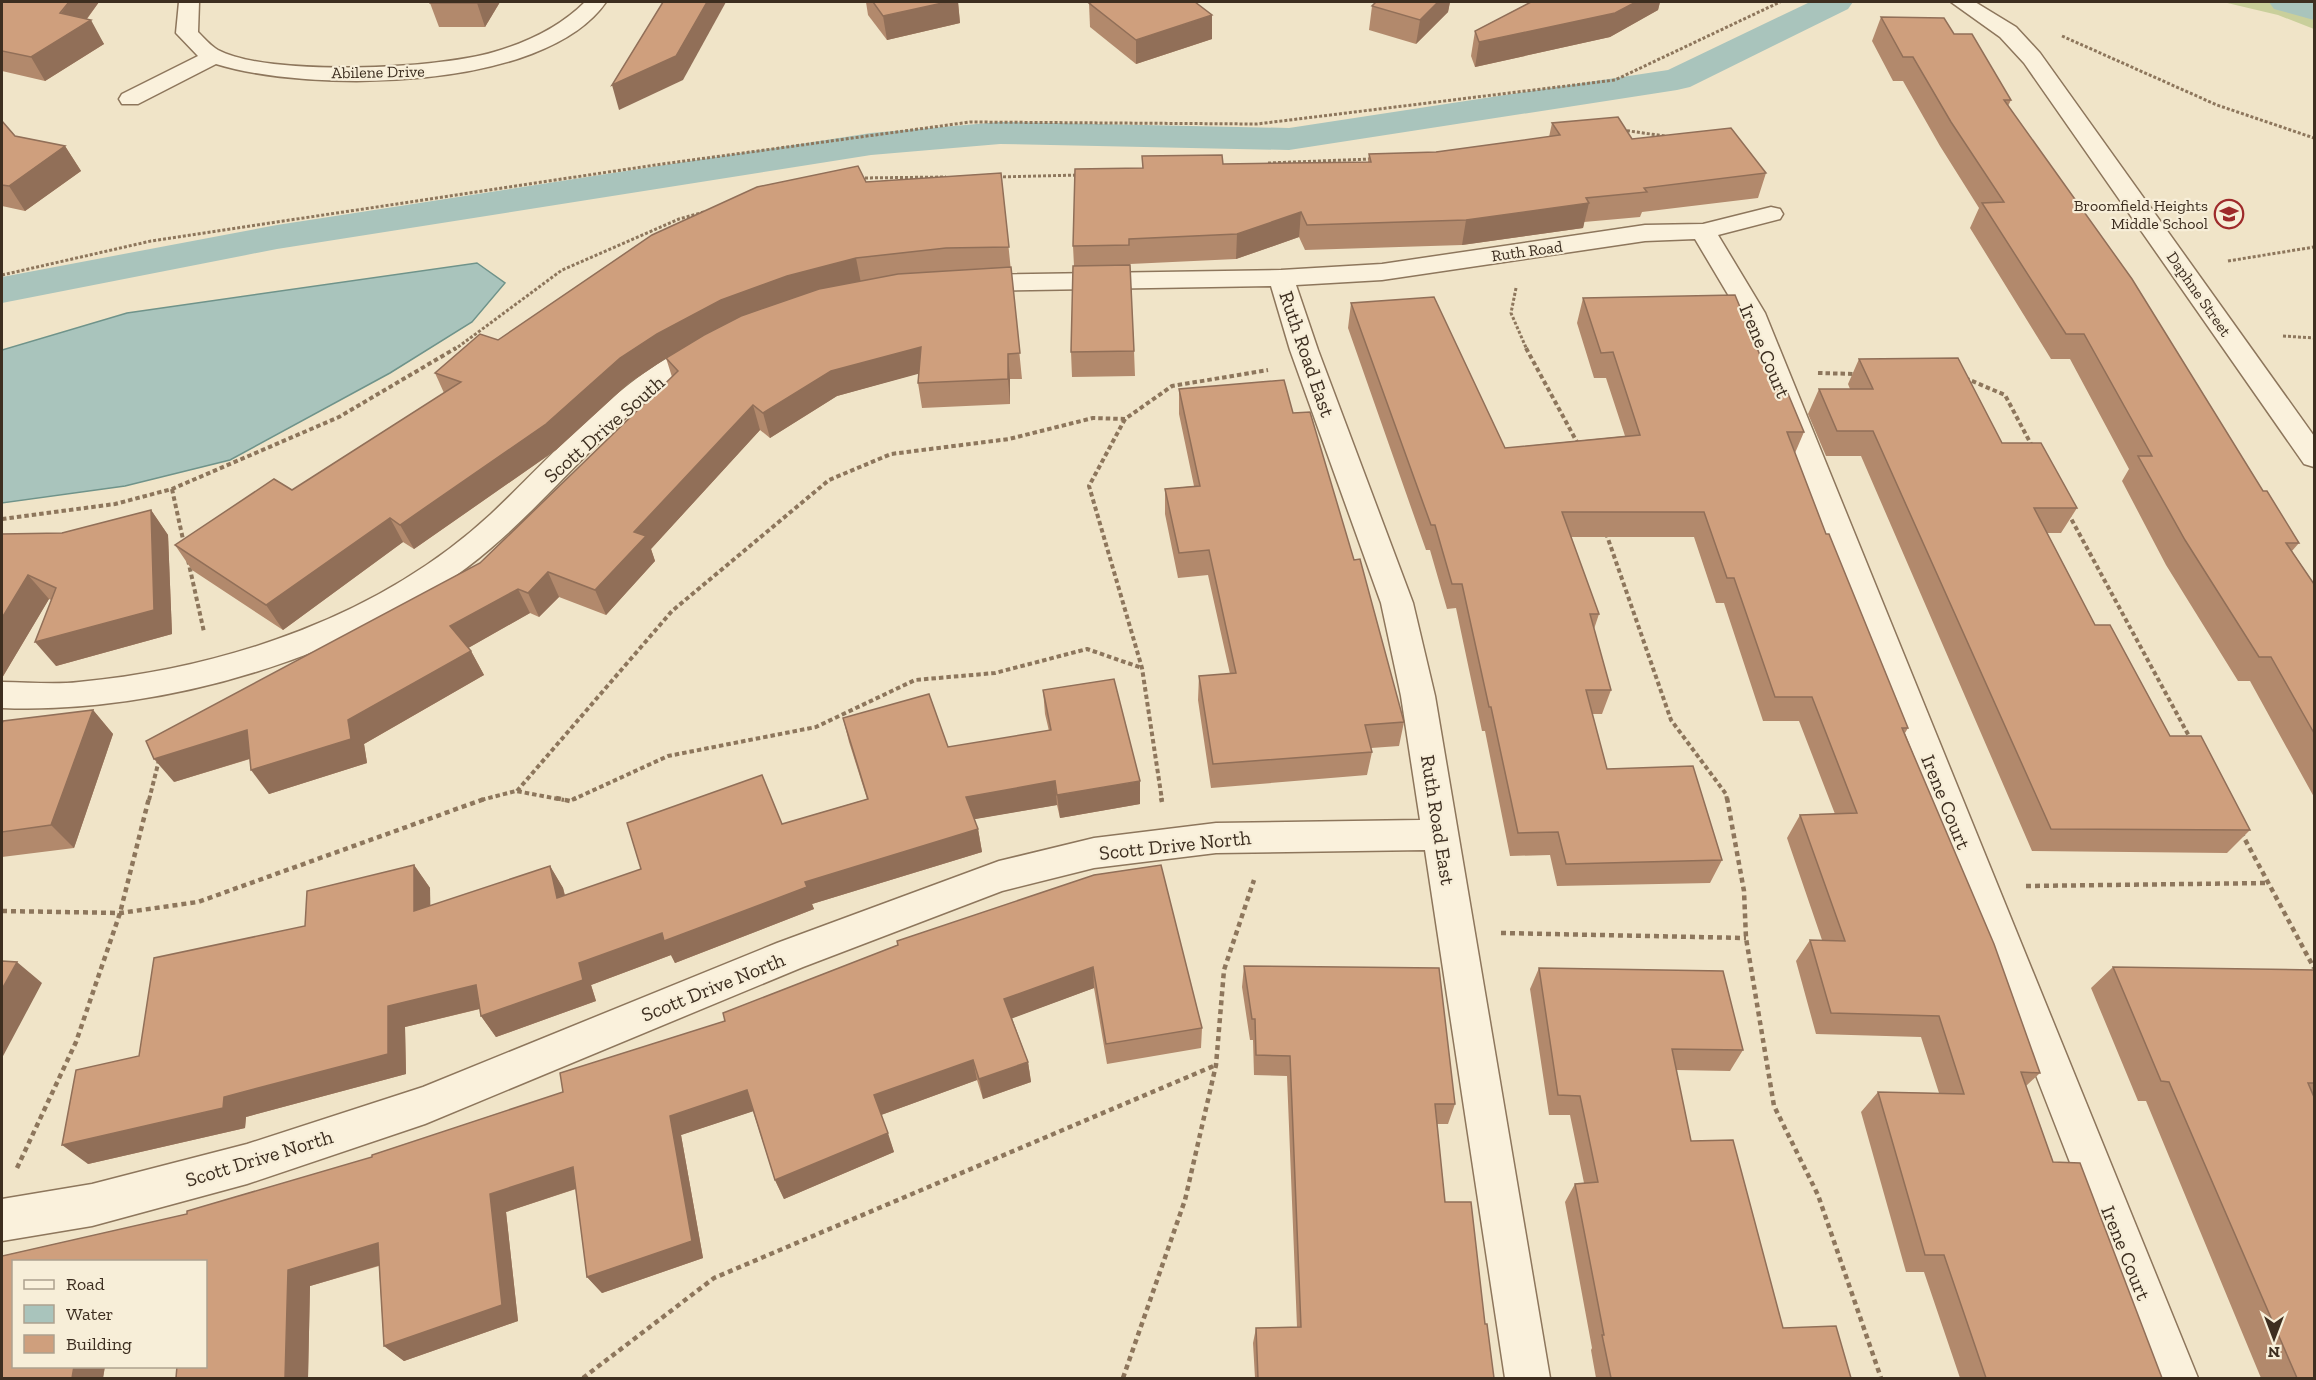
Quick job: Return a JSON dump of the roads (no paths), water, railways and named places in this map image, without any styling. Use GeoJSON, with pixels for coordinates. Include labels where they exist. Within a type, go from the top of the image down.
{"type":"FeatureCollection","features":[{"type":"Feature","properties":{"kind":"street","name":"Abilene Drive"},"geometry":{"type":"LineString","coordinates":[[189,2],[185,11],[184,25],[190,41],[214,56],[241,67],[268,71],[437,70],[484,62],[523,50],[561,31],[583,16],[596,2]]}},
{"type":"Feature","properties":{"kind":"street","name":"Daphne Street"},"geometry":{"type":"LineString","coordinates":[[1961,2],[2008,32],[2032,57],[2314,457]]}},
{"type":"Feature","properties":{"kind":"street"},"geometry":{"type":"LineString","coordinates":[[130,99],[214,56]]}},
{"type":"Feature","properties":{"kind":"street","name":"Ruth Road"},"geometry":{"type":"LineString","coordinates":[[1281,278],[1382,272],[1645,233],[1703,231],[1771,214]]}},
{"type":"Feature","properties":{"kind":"street","name":"Irene Court"},"geometry":{"type":"LineString","coordinates":[[1703,231],[1752,313],[2176,1378]]}},
{"type":"Feature","properties":{"kind":"street"},"geometry":{"type":"LineString","coordinates":[[939,284],[1281,278]]}},
{"type":"Feature","properties":{"kind":"street","name":"Ruth Road East"},"geometry":{"type":"LineString","coordinates":[[1281,278],[1309,363],[1397,603],[1418,696],[1528,1378]]}},
{"type":"Feature","properties":{"kind":"street","name":"Scott Drive South"},"geometry":{"type":"LineString","coordinates":[[2,695],[76,695],[143,686],[191,676],[293,645],[362,616],[433,576],[478,542],[640,391],[676,367],[738,333]]}},
{"type":"Feature","properties":{"kind":"street","name":"Scott Drive North"},"geometry":{"type":"LineString","coordinates":[[2,1220],[92,1205],[247,1164],[425,1105],[790,956],[999,876],[1094,853],[1216,838],[1440,835]]}},
{"type":"Feature","properties":{"kind":"water"},"geometry":{"type":"Polygon","coordinates":[[[477,263],[505,283],[472,322],[390,373],[230,460],[125,486],[2,503],[2,350],[127,313],[477,263]]]}},
{"type":"Feature","properties":{"kind":"waterway"},"geometry":{"type":"LineString","coordinates":[[2,290],[277,237],[871,144],[1000,133],[1289,139],[1677,79],[1836,2]]}},
{"type":"Feature","properties":{"kind":"waterway"},"geometry":{"type":"LineString","coordinates":[[2286,2],[2314,10]]}},
{"type":"Feature","properties":{"kind":"place","name":"Broomfield Heights Middle School"},"geometry":{"type":"Point","coordinates":[2229,214]}}]}
